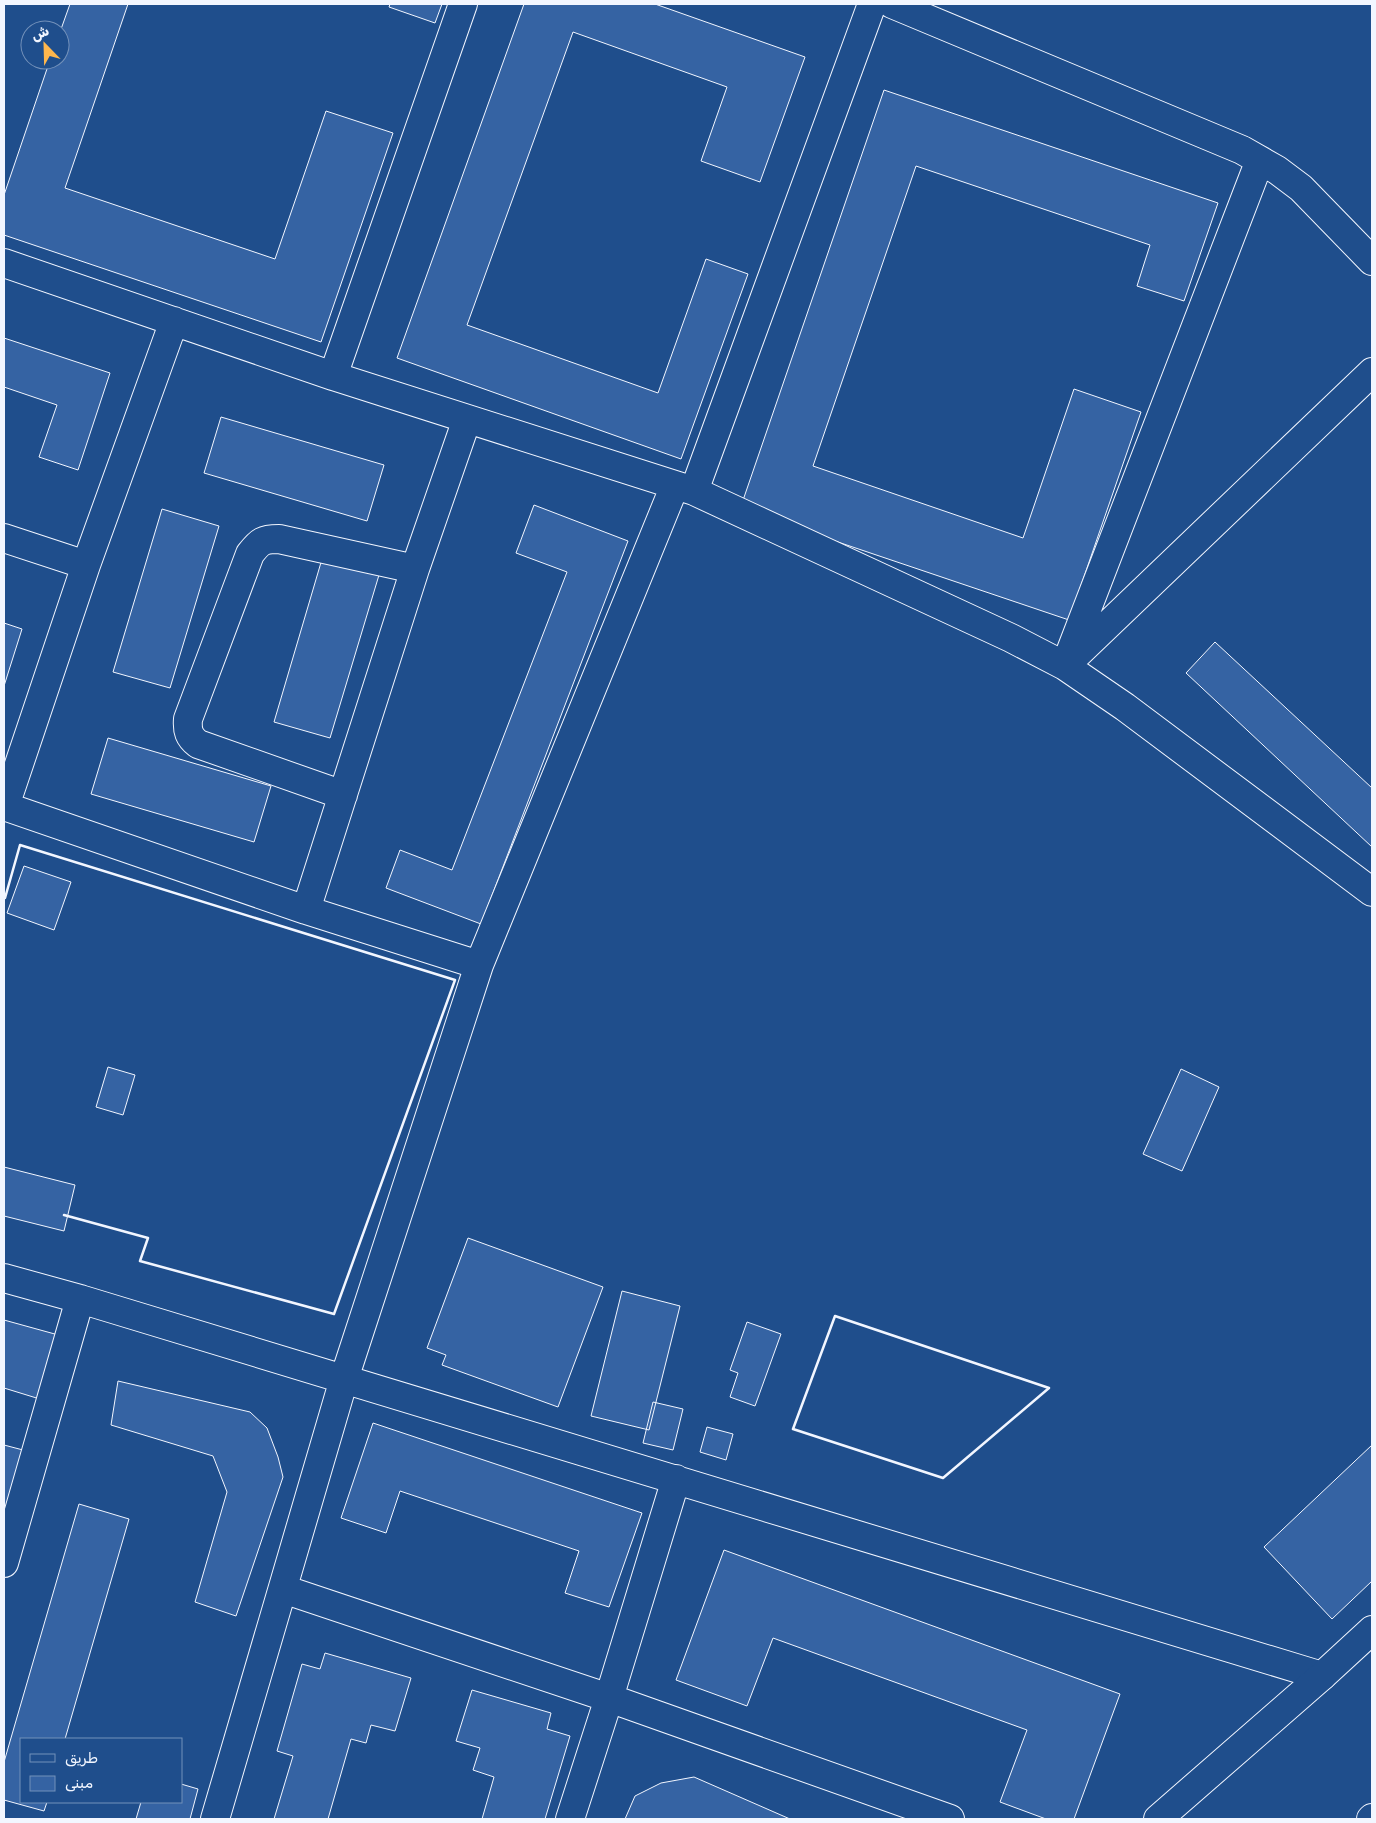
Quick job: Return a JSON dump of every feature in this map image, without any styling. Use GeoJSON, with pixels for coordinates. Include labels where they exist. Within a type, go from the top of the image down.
{"type":"FeatureCollection","features":[{"type":"Feature","properties":{"kind":"street"},"geometry":{"type":"LineString","coordinates":[[333,376],[463,4]]}},
{"type":"Feature","properties":{"kind":"street"},"geometry":{"type":"LineString","coordinates":[[215,1819],[344,1380],[479,965],[685,488],[872,4]]}},
{"type":"Feature","properties":{"kind":"street"},"geometry":{"type":"LineString","coordinates":[[892,4],[1242,150],[1301,188],[1372,261]]}},
{"type":"Feature","properties":{"kind":"street"},"geometry":{"type":"LineString","coordinates":[[1065,666],[1260,160]]}},
{"type":"Feature","properties":{"kind":"street"},"geometry":{"type":"LineString","coordinates":[[4,263],[333,376],[685,488],[1011,638],[1065,666],[1125,708],[1372,892]]}},
{"type":"Feature","properties":{"kind":"street"},"geometry":{"type":"LineString","coordinates":[[174,321],[86,565],[4,806],[306,910],[479,965]]}},
{"type":"Feature","properties":{"kind":"street"},"geometry":{"type":"LineString","coordinates":[[1065,666],[1372,372]]}},
{"type":"Feature","properties":{"kind":"street"},"geometry":{"type":"LineString","coordinates":[[306,910],[415,569],[467,419]]}},
{"type":"Feature","properties":{"kind":"street"},"geometry":{"type":"LineString","coordinates":[[4,538],[86,565]]}},
{"type":"Feature","properties":{"kind":"street"},"geometry":{"type":"LineString","coordinates":[[343,795],[198,744],[192,740],[187,731],[188,719],[250,554],[258,543],[266,539],[279,539],[415,569]]}},
{"type":"Feature","properties":{"kind":"street"},"geometry":{"type":"LineString","coordinates":[[4,1278],[80,1299],[1322,1676]]}},
{"type":"Feature","properties":{"kind":"street"},"geometry":{"type":"LineString","coordinates":[[4,1564],[80,1299]]}},
{"type":"Feature","properties":{"kind":"street"},"geometry":{"type":"LineString","coordinates":[[570,1819],[676,1479]]}},
{"type":"Feature","properties":{"kind":"street"},"geometry":{"type":"LineString","coordinates":[[283,1589],[609,1698],[950,1819]]}},
{"type":"Feature","properties":{"kind":"street"},"geometry":{"type":"LineString","coordinates":[[1158,1819],[1372,1630]]}},
{"type":"Feature","properties":{"kind":"building"},"geometry":{"type":"Polygon","coordinates":[[[70,4],[128,4],[65,188],[275,259],[326,111],[393,133],[321,342],[4,235],[4,195],[47,70],[70,70],[70,20],[64,20],[70,4]]]}},
{"type":"Feature","properties":{"kind":"building"},"geometry":{"type":"Polygon","coordinates":[[[390,4],[442,4],[435,23],[389,7],[390,4]]]}},
{"type":"Feature","properties":{"kind":"building"},"geometry":{"type":"Polygon","coordinates":[[[524,4],[655,4],[805,57],[760,182],[701,161],[727,87],[573,32],[467,325],[658,393],[706,259],[748,274],[681,459],[397,358],[524,4]]]}},
{"type":"Feature","properties":{"kind":"building"},"geometry":{"type":"Polygon","coordinates":[[[884,90],[1218,203],[1184,301],[1137,286],[1150,245],[916,166],[813,466],[1023,538],[1074,389],[1141,412],[1069,620],[740,509],[884,90]]]}},
{"type":"Feature","properties":{"kind":"building"},"geometry":{"type":"Polygon","coordinates":[[[4,338],[110,373],[78,470],[39,457],[57,405],[4,387],[4,338]]]}},
{"type":"Feature","properties":{"kind":"building"},"geometry":{"type":"Polygon","coordinates":[[[221,417],[384,465],[367,521],[204,473],[221,417]]]}},
{"type":"Feature","properties":{"kind":"building"},"geometry":{"type":"Polygon","coordinates":[[[534,505],[628,541],[481,924],[386,888],[400,850],[452,870],[567,572],[516,553],[534,505]]]}},
{"type":"Feature","properties":{"kind":"building"},"geometry":{"type":"Polygon","coordinates":[[[162,509],[219,526],[170,688],[113,672],[162,509]]]}},
{"type":"Feature","properties":{"kind":"building"},"geometry":{"type":"Polygon","coordinates":[[[322,559],[379,575],[330,738],[274,722],[322,559]]]}},
{"type":"Feature","properties":{"kind":"building"},"geometry":{"type":"Polygon","coordinates":[[[4,623],[22,629],[4,686],[4,623]]]}},
{"type":"Feature","properties":{"kind":"building"},"geometry":{"type":"Polygon","coordinates":[[[1215,642],[1372,788],[1372,847],[1186,673],[1215,642]]]}},
{"type":"Feature","properties":{"kind":"building"},"geometry":{"type":"Polygon","coordinates":[[[108,738],[271,786],[254,842],[91,794],[108,738]]]}},
{"type":"Feature","properties":{"kind":"building"},"geometry":{"type":"Polygon","coordinates":[[[24,866],[71,882],[54,930],[7,913],[24,866]]]}},
{"type":"Feature","properties":{"kind":"building"},"geometry":{"type":"Polygon","coordinates":[[[108,1067],[135,1075],[123,1115],[96,1107],[108,1067]]]}},
{"type":"Feature","properties":{"kind":"building"},"geometry":{"type":"Polygon","coordinates":[[[1181,1069],[1219,1087],[1182,1171],[1143,1154],[1181,1069]]]}},
{"type":"Feature","properties":{"kind":"building"},"geometry":{"type":"Polygon","coordinates":[[[4,1167],[75,1185],[64,1231],[4,1216],[4,1167]]]}},
{"type":"Feature","properties":{"kind":"building"},"geometry":{"type":"Polygon","coordinates":[[[468,1238],[603,1287],[558,1407],[442,1365],[446,1355],[427,1348],[468,1238]]]}},
{"type":"Feature","properties":{"kind":"building"},"geometry":{"type":"Polygon","coordinates":[[[622,1291],[680,1306],[649,1430],[591,1416],[622,1291]]]}},
{"type":"Feature","properties":{"kind":"building"},"geometry":{"type":"Polygon","coordinates":[[[4,1320],[62,1336],[43,1400],[4,1388],[4,1320]]]}},
{"type":"Feature","properties":{"kind":"building"},"geometry":{"type":"Polygon","coordinates":[[[747,1322],[781,1334],[755,1406],[730,1397],[738,1373],[730,1370],[747,1322]]]}},
{"type":"Feature","properties":{"kind":"building"},"geometry":{"type":"Polygon","coordinates":[[[118,1381],[250,1412],[267,1428],[283,1477],[236,1616],[195,1602],[227,1492],[213,1456],[111,1425],[118,1381]]]}},
{"type":"Feature","properties":{"kind":"building"},"geometry":{"type":"Polygon","coordinates":[[[653,1402],[683,1409],[673,1450],[643,1443],[653,1402]]]}},
{"type":"Feature","properties":{"kind":"building"},"geometry":{"type":"Polygon","coordinates":[[[373,1423],[642,1513],[609,1607],[565,1593],[579,1551],[400,1491],[386,1533],[341,1518],[373,1423]]]}},
{"type":"Feature","properties":{"kind":"building"},"geometry":{"type":"Polygon","coordinates":[[[707,1427],[733,1434],[726,1460],[700,1452],[707,1427]]]}},
{"type":"Feature","properties":{"kind":"building"},"geometry":{"type":"Polygon","coordinates":[[[4,1445],[23,1450],[4,1517],[4,1445]]]}},
{"type":"Feature","properties":{"kind":"building"},"geometry":{"type":"Polygon","coordinates":[[[1372,1445],[1372,1581],[1332,1619],[1264,1547],[1372,1445]]]}},
{"type":"Feature","properties":{"kind":"building"},"geometry":{"type":"Polygon","coordinates":[[[79,1504],[129,1519],[65,1738],[20,1738],[20,1803],[47,1803],[44,1811],[4,1800],[4,1762],[79,1504]]]}},
{"type":"Feature","properties":{"kind":"building"},"geometry":{"type":"Polygon","coordinates":[[[724,1550],[1120,1694],[1074,1819],[1046,1819],[1000,1802],[1027,1730],[773,1638],[747,1706],[676,1680],[724,1550]]]}},
{"type":"Feature","properties":{"kind":"building"},"geometry":{"type":"Polygon","coordinates":[[[325,1653],[411,1678],[395,1731],[371,1725],[366,1743],[351,1739],[328,1819],[274,1819],[293,1756],[277,1751],[302,1664],[320,1669],[325,1653]]]}},
{"type":"Feature","properties":{"kind":"building"},"geometry":{"type":"Polygon","coordinates":[[[472,1690],[551,1713],[547,1729],[570,1736],[545,1819],[482,1819],[494,1777],[473,1770],[480,1748],[456,1741],[472,1690]]]}},
{"type":"Feature","properties":{"kind":"building"},"geometry":{"type":"Polygon","coordinates":[[[694,1777],[790,1819],[625,1819],[635,1796],[661,1783],[694,1777]]]}},
{"type":"Feature","properties":{"kind":"building"},"geometry":{"type":"Polygon","coordinates":[[[182,1784],[198,1789],[190,1819],[136,1819],[141,1803],[182,1803],[182,1784]]]}},
{"type":"Feature","properties":{"kind":"wall"},"geometry":{"type":"LineString","coordinates":[[4,898],[20,845],[455,980],[334,1314],[140,1261],[148,1238],[64,1215]]}},
{"type":"Feature","properties":{"kind":"wall"},"geometry":{"type":"LineString","coordinates":[[835,1316],[1049,1388],[943,1478],[793,1429],[835,1316]]}}]}
